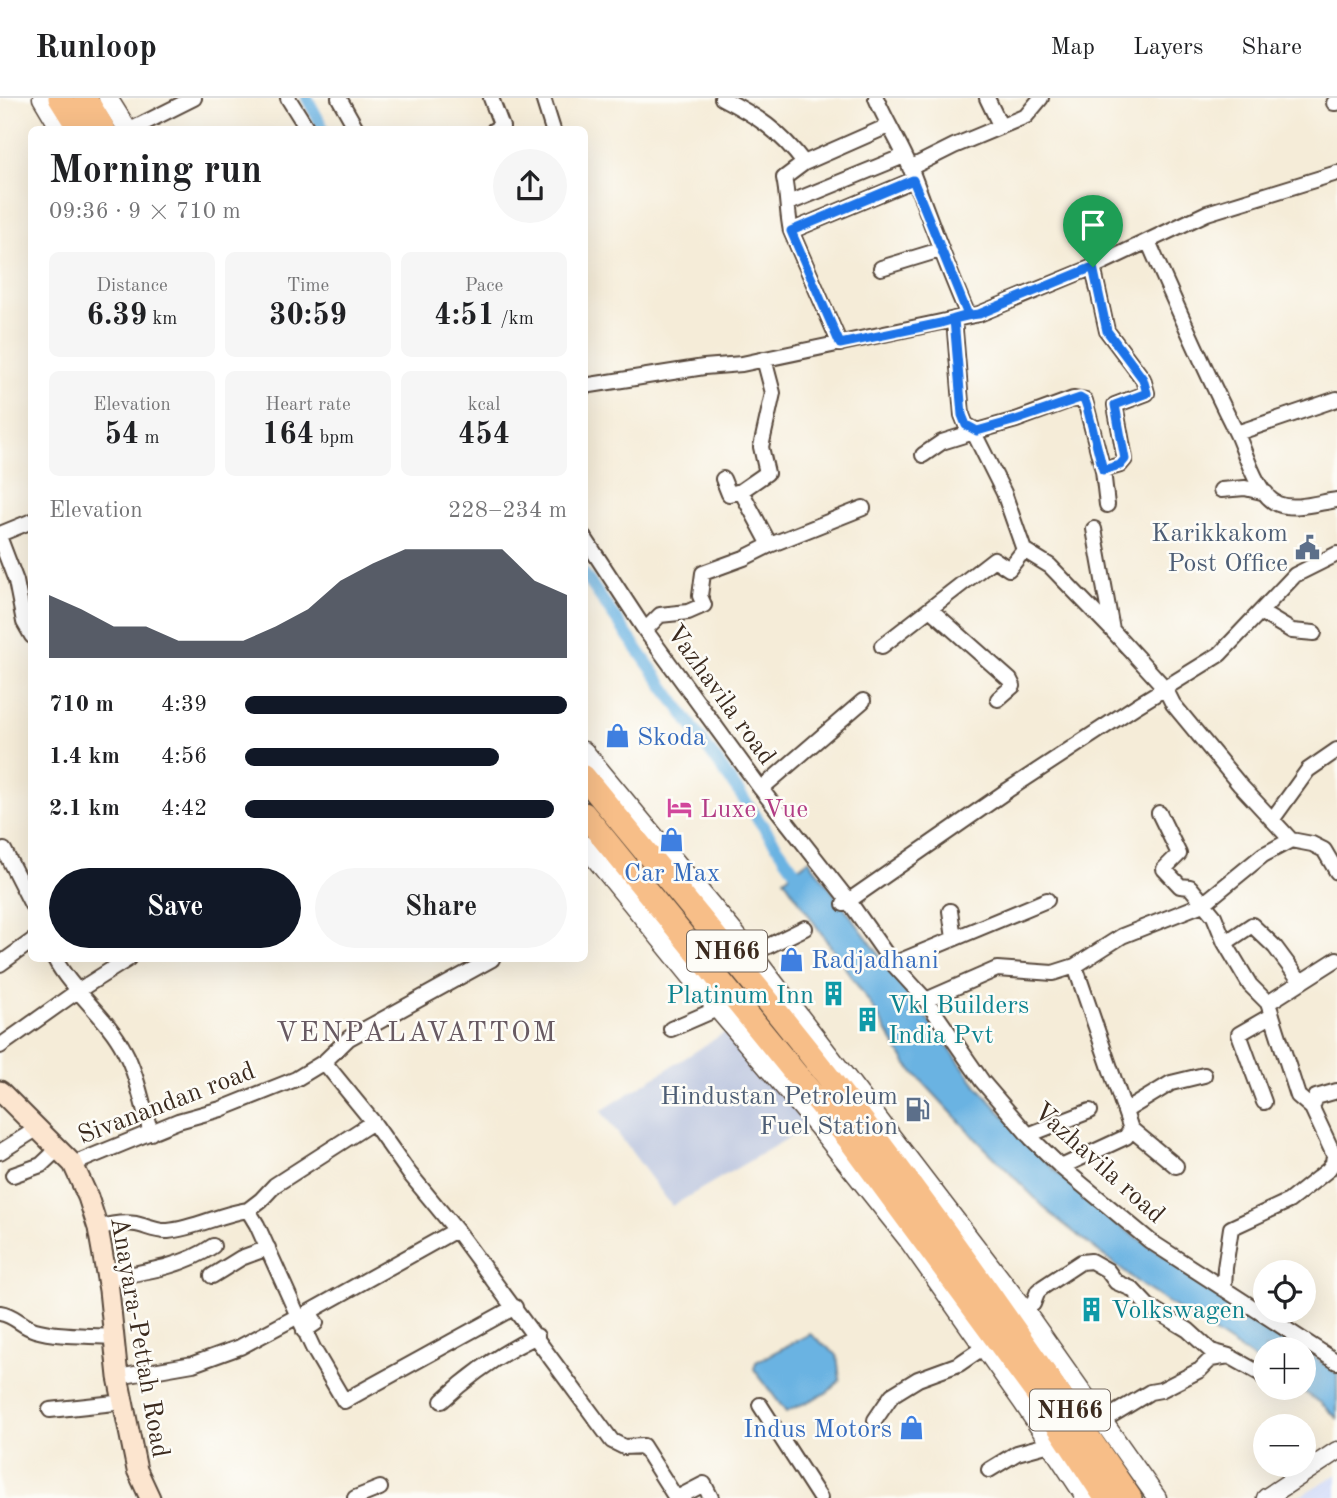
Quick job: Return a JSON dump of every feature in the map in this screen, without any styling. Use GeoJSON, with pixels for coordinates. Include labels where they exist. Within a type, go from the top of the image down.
{"type":"FeatureCollection","features":[{"type":"Feature","properties":{"kind":"highway"},"geometry":{"type":"LineString","coordinates":[[60,98],[78,126]]}},
{"type":"Feature","properties":{"kind":"highway"},"geometry":{"type":"LineString","coordinates":[[85,98],[102,126]]}},
{"type":"Feature","properties":{"kind":"highway","name":"NH66"},"geometry":{"type":"LineString","coordinates":[[588,782],[867,1127],[1010,1321],[1130,1498]]}},
{"type":"Feature","properties":{"kind":"highway","name":"NH66"},"geometry":{"type":"LineString","coordinates":[[588,819],[849,1139],[1035,1391],[1106,1498]]}},
{"type":"Feature","properties":{"kind":"main road","name":"Anayara-Pettah Road"},"geometry":{"type":"LineString","coordinates":[[0,1091],[73,1164],[88,1197],[98,1228],[118,1377],[137,1470],[150,1498]]}},
{"type":"Feature","properties":{"kind":"street"},"geometry":{"type":"LineString","coordinates":[[42,98],[59,126]]}},
{"type":"Feature","properties":{"kind":"street"},"geometry":{"type":"LineString","coordinates":[[108,98],[126,126]]}},
{"type":"Feature","properties":{"kind":"street"},"geometry":{"type":"LineString","coordinates":[[137,126],[194,98]]}},
{"type":"Feature","properties":{"kind":"street"},"geometry":{"type":"LineString","coordinates":[[288,98],[306,126]]}},
{"type":"Feature","properties":{"kind":"street"},"geometry":{"type":"LineString","coordinates":[[338,98],[355,126]]}},
{"type":"Feature","properties":{"kind":"street"},"geometry":{"type":"LineString","coordinates":[[491,98],[502,126]]}},
{"type":"Feature","properties":{"kind":"street"},"geometry":{"type":"LineString","coordinates":[[543,98],[552,126]]}},
{"type":"Feature","properties":{"kind":"street"},"geometry":{"type":"LineString","coordinates":[[722,98],[748,111],[787,140],[804,163]]}},
{"type":"Feature","properties":{"kind":"street"},"geometry":{"type":"LineString","coordinates":[[877,98],[909,168],[940,250],[961,317],[962,415],[966,425],[977,431]]}},
{"type":"Feature","properties":{"kind":"street"},"geometry":{"type":"LineString","coordinates":[[987,98],[1000,125]]}},
{"type":"Feature","properties":{"kind":"street"},"geometry":{"type":"LineString","coordinates":[[791,231],[909,168],[1000,125],[1026,116],[1041,98]]}},
{"type":"Feature","properties":{"kind":"street"},"geometry":{"type":"LineString","coordinates":[[840,344],[791,231],[784,178],[804,163],[888,126]]}},
{"type":"Feature","properties":{"kind":"street"},"geometry":{"type":"LineString","coordinates":[[789,203],[909,168]]}},
{"type":"Feature","properties":{"kind":"street"},"geometry":{"type":"LineString","coordinates":[[588,385],[764,359],[979,314],[1093,267],[1207,213],[1337,173]]}},
{"type":"Feature","properties":{"kind":"street"},"geometry":{"type":"LineString","coordinates":[[1148,241],[1206,372],[1237,433],[1247,464],[1266,493],[1279,504],[1290,506],[1337,500]]}},
{"type":"Feature","properties":{"kind":"street"},"geometry":{"type":"LineString","coordinates":[[881,268],[940,250]]}},
{"type":"Feature","properties":{"kind":"street"},"geometry":{"type":"LineString","coordinates":[[1093,267],[1107,331],[1143,379],[1147,393],[1115,405],[1125,459],[1120,465],[1103,470]]}},
{"type":"Feature","properties":{"kind":"street"},"geometry":{"type":"LineString","coordinates":[[723,479],[729,494],[741,491],[766,473],[761,447],[773,393],[764,359]]}},
{"type":"Feature","properties":{"kind":"street"},"geometry":{"type":"LineString","coordinates":[[923,455],[942,442],[1080,398],[1085,401],[1087,407],[1103,470],[1107,505]]}},
{"type":"Feature","properties":{"kind":"street"},"geometry":{"type":"LineString","coordinates":[[1237,433],[1337,399]]}},
{"type":"Feature","properties":{"kind":"street"},"geometry":{"type":"LineString","coordinates":[[977,431],[976,437],[1004,493],[1024,550],[1050,566],[1112,630],[1165,688],[1173,704],[1291,840],[1312,844],[1324,850],[1337,872]]}},
{"type":"Feature","properties":{"kind":"street"},"geometry":{"type":"LineString","coordinates":[[1221,490],[1245,488],[1266,493]]}},
{"type":"Feature","properties":{"kind":"street"},"geometry":{"type":"LineString","coordinates":[[741,491],[770,545]]}},
{"type":"Feature","properties":{"kind":"street"},"geometry":{"type":"LineString","coordinates":[[645,630],[660,615],[688,612],[704,605],[700,596],[703,573],[863,508]]}},
{"type":"Feature","properties":{"kind":"street"},"geometry":{"type":"LineString","coordinates":[[28,523],[0,537],[16,581],[24,622],[28,629]]}},
{"type":"Feature","properties":{"kind":"street"},"geometry":{"type":"LineString","coordinates":[[1094,529],[1112,630]]}},
{"type":"Feature","properties":{"kind":"street","name":"Vazhavila road"},"geometry":{"type":"LineString","coordinates":[[588,543],[645,630],[761,789],[893,964],[926,1000],[982,1081],[1028,1135],[1061,1167],[1150,1241],[1337,1362]]}},
{"type":"Feature","properties":{"kind":"street"},"geometry":{"type":"LineString","coordinates":[[882,646],[994,559],[1009,569],[1024,550]]}},
{"type":"Feature","properties":{"kind":"street"},"geometry":{"type":"LineString","coordinates":[[846,902],[1008,790],[1220,654],[1295,575],[1337,554]]}},
{"type":"Feature","properties":{"kind":"street"},"geometry":{"type":"LineString","coordinates":[[931,610],[1010,680],[1013,687],[999,699]]}},
{"type":"Feature","properties":{"kind":"street"},"geometry":{"type":"LineString","coordinates":[[1260,612],[1293,631],[1314,633]]}},
{"type":"Feature","properties":{"kind":"street"},"geometry":{"type":"LineString","coordinates":[[761,789],[863,701]]}},
{"type":"Feature","properties":{"kind":"street"},"geometry":{"type":"LineString","coordinates":[[1272,820],[1308,771],[1337,750]]}},
{"type":"Feature","properties":{"kind":"street"},"geometry":{"type":"LineString","coordinates":[[588,756],[752,954],[1023,1308],[1157,1498]]}},
{"type":"Feature","properties":{"kind":"street"},"geometry":{"type":"LineString","coordinates":[[1159,813],[1180,854],[1164,869],[1180,886],[1190,887],[1214,916],[1225,943],[1250,985],[1270,1009],[1298,1096],[1312,1108],[1334,1155],[1335,1163],[1289,1201],[1231,1228],[1224,1268],[1224,1289]]}},
{"type":"Feature","properties":{"kind":"street"},"geometry":{"type":"LineString","coordinates":[[926,1000],[997,969],[1054,973],[1075,966],[1122,936],[1203,904],[1263,855],[1291,840]]}},
{"type":"Feature","properties":{"kind":"street"},"geometry":{"type":"LineString","coordinates":[[4,850],[28,897]]}},
{"type":"Feature","properties":{"kind":"street"},"geometry":{"type":"LineString","coordinates":[[588,854],[818,1127],[908,1240],[1087,1498]]}},
{"type":"Feature","properties":{"kind":"street"},"geometry":{"type":"LineString","coordinates":[[893,964],[1047,900]]}},
{"type":"Feature","properties":{"kind":"street"},"geometry":{"type":"LineString","coordinates":[[950,911],[954,938]]}},
{"type":"Feature","properties":{"kind":"street"},"geometry":{"type":"LineString","coordinates":[[1225,943],[1252,925],[1275,947],[1301,982]]}},
{"type":"Feature","properties":{"kind":"street"},"geometry":{"type":"LineString","coordinates":[[752,954],[806,928]]}},
{"type":"Feature","properties":{"kind":"street"},"geometry":{"type":"LineString","coordinates":[[0,964],[28,944]]}},
{"type":"Feature","properties":{"kind":"street"},"geometry":{"type":"LineString","coordinates":[[1264,1102],[1239,1034],[1301,982],[1337,959]]}},
{"type":"Feature","properties":{"kind":"street"},"geometry":{"type":"LineString","coordinates":[[57,962],[124,1050],[151,1133]]}},
{"type":"Feature","properties":{"kind":"street"},"geometry":{"type":"LineString","coordinates":[[0,1046],[123,962]]}},
{"type":"Feature","properties":{"kind":"street","name":"Sivanandan road"},"geometry":{"type":"LineString","coordinates":[[73,1164],[178,1121],[221,1109],[296,1079],[324,1062],[349,1038],[487,962]]}},
{"type":"Feature","properties":{"kind":"street"},"geometry":{"type":"LineString","coordinates":[[1075,966],[1131,1129],[1175,1166]]}},
{"type":"Feature","properties":{"kind":"street"},"geometry":{"type":"LineString","coordinates":[[671,1029],[718,1009]]}},
{"type":"Feature","properties":{"kind":"street"},"geometry":{"type":"LineString","coordinates":[[324,1062],[515,1307],[612,1441],[624,1447],[643,1446],[677,1498],[704,1484],[711,1498]]}},
{"type":"Feature","properties":{"kind":"street"},"geometry":{"type":"LineString","coordinates":[[1125,1111],[1171,1083],[1203,1075]]}},
{"type":"Feature","properties":{"kind":"street"},"geometry":{"type":"LineString","coordinates":[[1312,1108],[1315,1097],[1337,1091]]}},
{"type":"Feature","properties":{"kind":"street"},"geometry":{"type":"LineString","coordinates":[[1028,1135],[1090,1111]]}},
{"type":"Feature","properties":{"kind":"street"},"geometry":{"type":"LineString","coordinates":[[98,1228],[117,1223],[136,1224],[164,1231],[192,1227],[219,1216],[248,1210],[275,1185],[373,1122]]}},
{"type":"Feature","properties":{"kind":"street"},"geometry":{"type":"LineString","coordinates":[[0,1152],[38,1128]]}},
{"type":"Feature","properties":{"kind":"street"},"geometry":{"type":"LineString","coordinates":[[1061,1167],[1126,1137],[1131,1129]]}},
{"type":"Feature","properties":{"kind":"street"},"geometry":{"type":"LineString","coordinates":[[13,1175],[41,1165],[59,1148]]}},
{"type":"Feature","properties":{"kind":"street"},"geometry":{"type":"LineString","coordinates":[[248,1210],[268,1248],[301,1324],[344,1401],[515,1307]]}},
{"type":"Feature","properties":{"kind":"street"},"geometry":{"type":"LineString","coordinates":[[118,1377],[193,1364],[301,1324],[316,1323],[309,1312],[456,1230]]}},
{"type":"Feature","properties":{"kind":"street"},"geometry":{"type":"LineString","coordinates":[[106,1279],[148,1271],[200,1255],[213,1247]]}},
{"type":"Feature","properties":{"kind":"street"},"geometry":{"type":"LineString","coordinates":[[212,1276],[242,1258],[268,1248]]}},
{"type":"Feature","properties":{"kind":"street"},"geometry":{"type":"LineString","coordinates":[[1023,1308],[1033,1304],[1038,1291],[1043,1287],[1081,1262],[1091,1261],[1107,1270],[1116,1282],[1132,1289],[1148,1306],[1188,1330],[1211,1351],[1229,1356],[1253,1370]]}},
{"type":"Feature","properties":{"kind":"street"},"geometry":{"type":"LineString","coordinates":[[0,1313],[16,1318],[40,1332],[114,1337]]}},
{"type":"Feature","properties":{"kind":"street"},"geometry":{"type":"LineString","coordinates":[[442,1401],[476,1371],[505,1351],[537,1336]]}},
{"type":"Feature","properties":{"kind":"street"},"geometry":{"type":"LineString","coordinates":[[875,1420],[892,1395],[918,1379],[959,1364],[984,1347]]}},
{"type":"Feature","properties":{"kind":"street"},"geometry":{"type":"LineString","coordinates":[[1102,1421],[1150,1392],[1161,1390],[1200,1370],[1211,1359],[1229,1356]]}},
{"type":"Feature","properties":{"kind":"street"},"geometry":{"type":"LineString","coordinates":[[50,1410],[124,1402]]}},
{"type":"Feature","properties":{"kind":"street"},"geometry":{"type":"LineString","coordinates":[[760,1405],[820,1498]]}},
{"type":"Feature","properties":{"kind":"street"},"geometry":{"type":"LineString","coordinates":[[989,1470],[1017,1453],[1050,1444]]}},
{"type":"Feature","properties":{"kind":"street"},"geometry":{"type":"LineString","coordinates":[[1266,1498],[1337,1451]]}},
{"type":"Feature","properties":{"kind":"street"},"geometry":{"type":"LineString","coordinates":[[355,1498],[380,1488]]}},
{"type":"Feature","properties":{"kind":"shaded area"},"geometry":{"type":"Polygon","coordinates":[[[726,1032],[809,1126],[672,1206],[601,1111],[726,1032]]]}},
{"type":"Feature","properties":{"kind":"shaded area"},"geometry":{"type":"Polygon","coordinates":[[[1337,1474],[1337,1498],[1296,1498],[1337,1474]]]}},
{"type":"Feature","properties":{"kind":"water"},"geometry":{"type":"Polygon","coordinates":[[[809,860],[978,1087],[1047,1163],[1108,1218],[1253,1315],[1253,1323],[1264,1323],[1285,1337],[1253,1337],[1253,1358],[1141,1285],[1051,1214],[907,1065],[873,1008],[784,879],[809,860]]]}},
{"type":"Feature","properties":{"kind":"water"},"geometry":{"type":"Polygon","coordinates":[[[810,1334],[837,1355],[840,1380],[828,1392],[786,1412],[754,1369],[756,1362],[810,1334]]]}},
{"type":"Feature","properties":{"kind":"water"},"geometry":{"type":"Polygon","coordinates":[[[1316,1358],[1337,1374],[1337,1418],[1316,1400],[1316,1358]]]}},
{"type":"Feature","properties":{"kind":"waterway"},"geometry":{"type":"LineString","coordinates":[[307,98],[322,126]]}},
{"type":"Feature","properties":{"kind":"waterway"},"geometry":{"type":"LineString","coordinates":[[588,580],[804,884]]}},
{"type":"Feature","properties":{"kind":"place","name":"Karikkakom Post Office"},"geometry":{"type":"Point","coordinates":[1308,547]}},
{"type":"Feature","properties":{"kind":"place","name":"Skoda"},"geometry":{"type":"Point","coordinates":[617,736]}},
{"type":"Feature","properties":{"kind":"place","name":"Luxe Vue"},"geometry":{"type":"Point","coordinates":[680,808]}},
{"type":"Feature","properties":{"kind":"place","name":"Car Max"},"geometry":{"type":"Point","coordinates":[672,840]}},
{"type":"Feature","properties":{"kind":"place","name":"Radjadhani"},"geometry":{"type":"Point","coordinates":[791,959]}},
{"type":"Feature","properties":{"kind":"place","name":"Platinum Inn"},"geometry":{"type":"Point","coordinates":[834,994]}},
{"type":"Feature","properties":{"kind":"place","name":"Vkl Builders India Pvt"},"geometry":{"type":"Point","coordinates":[868,1019]}},
{"type":"Feature","properties":{"kind":"place","name":"Hindustan Petroleum Fuel Station"},"geometry":{"type":"Point","coordinates":[918,1110]}},
{"type":"Feature","properties":{"kind":"place","name":"Volkswagen"},"geometry":{"type":"Point","coordinates":[1091,1309]}},
{"type":"Feature","properties":{"kind":"place","name":"Indus Motors"},"geometry":{"type":"Point","coordinates":[912,1428]}},
{"type":"Feature","properties":{"kind":"district","name":"VENPALAVATTOM"},"geometry":{"type":"Point","coordinates":[417,1031]}},
{"type":"Feature","properties":{"kind":"route"},"geometry":{"type":"LineString","coordinates":[[1093,267],[979,314],[968,315],[840,344],[791,231],[913,180],[968,315],[954,319],[962,415],[966,425],[977,431],[1080,398],[1085,401],[1087,407],[1103,470],[1120,465],[1125,459],[1115,405],[1147,393],[1143,379],[1107,331],[1093,267]]}}]}
